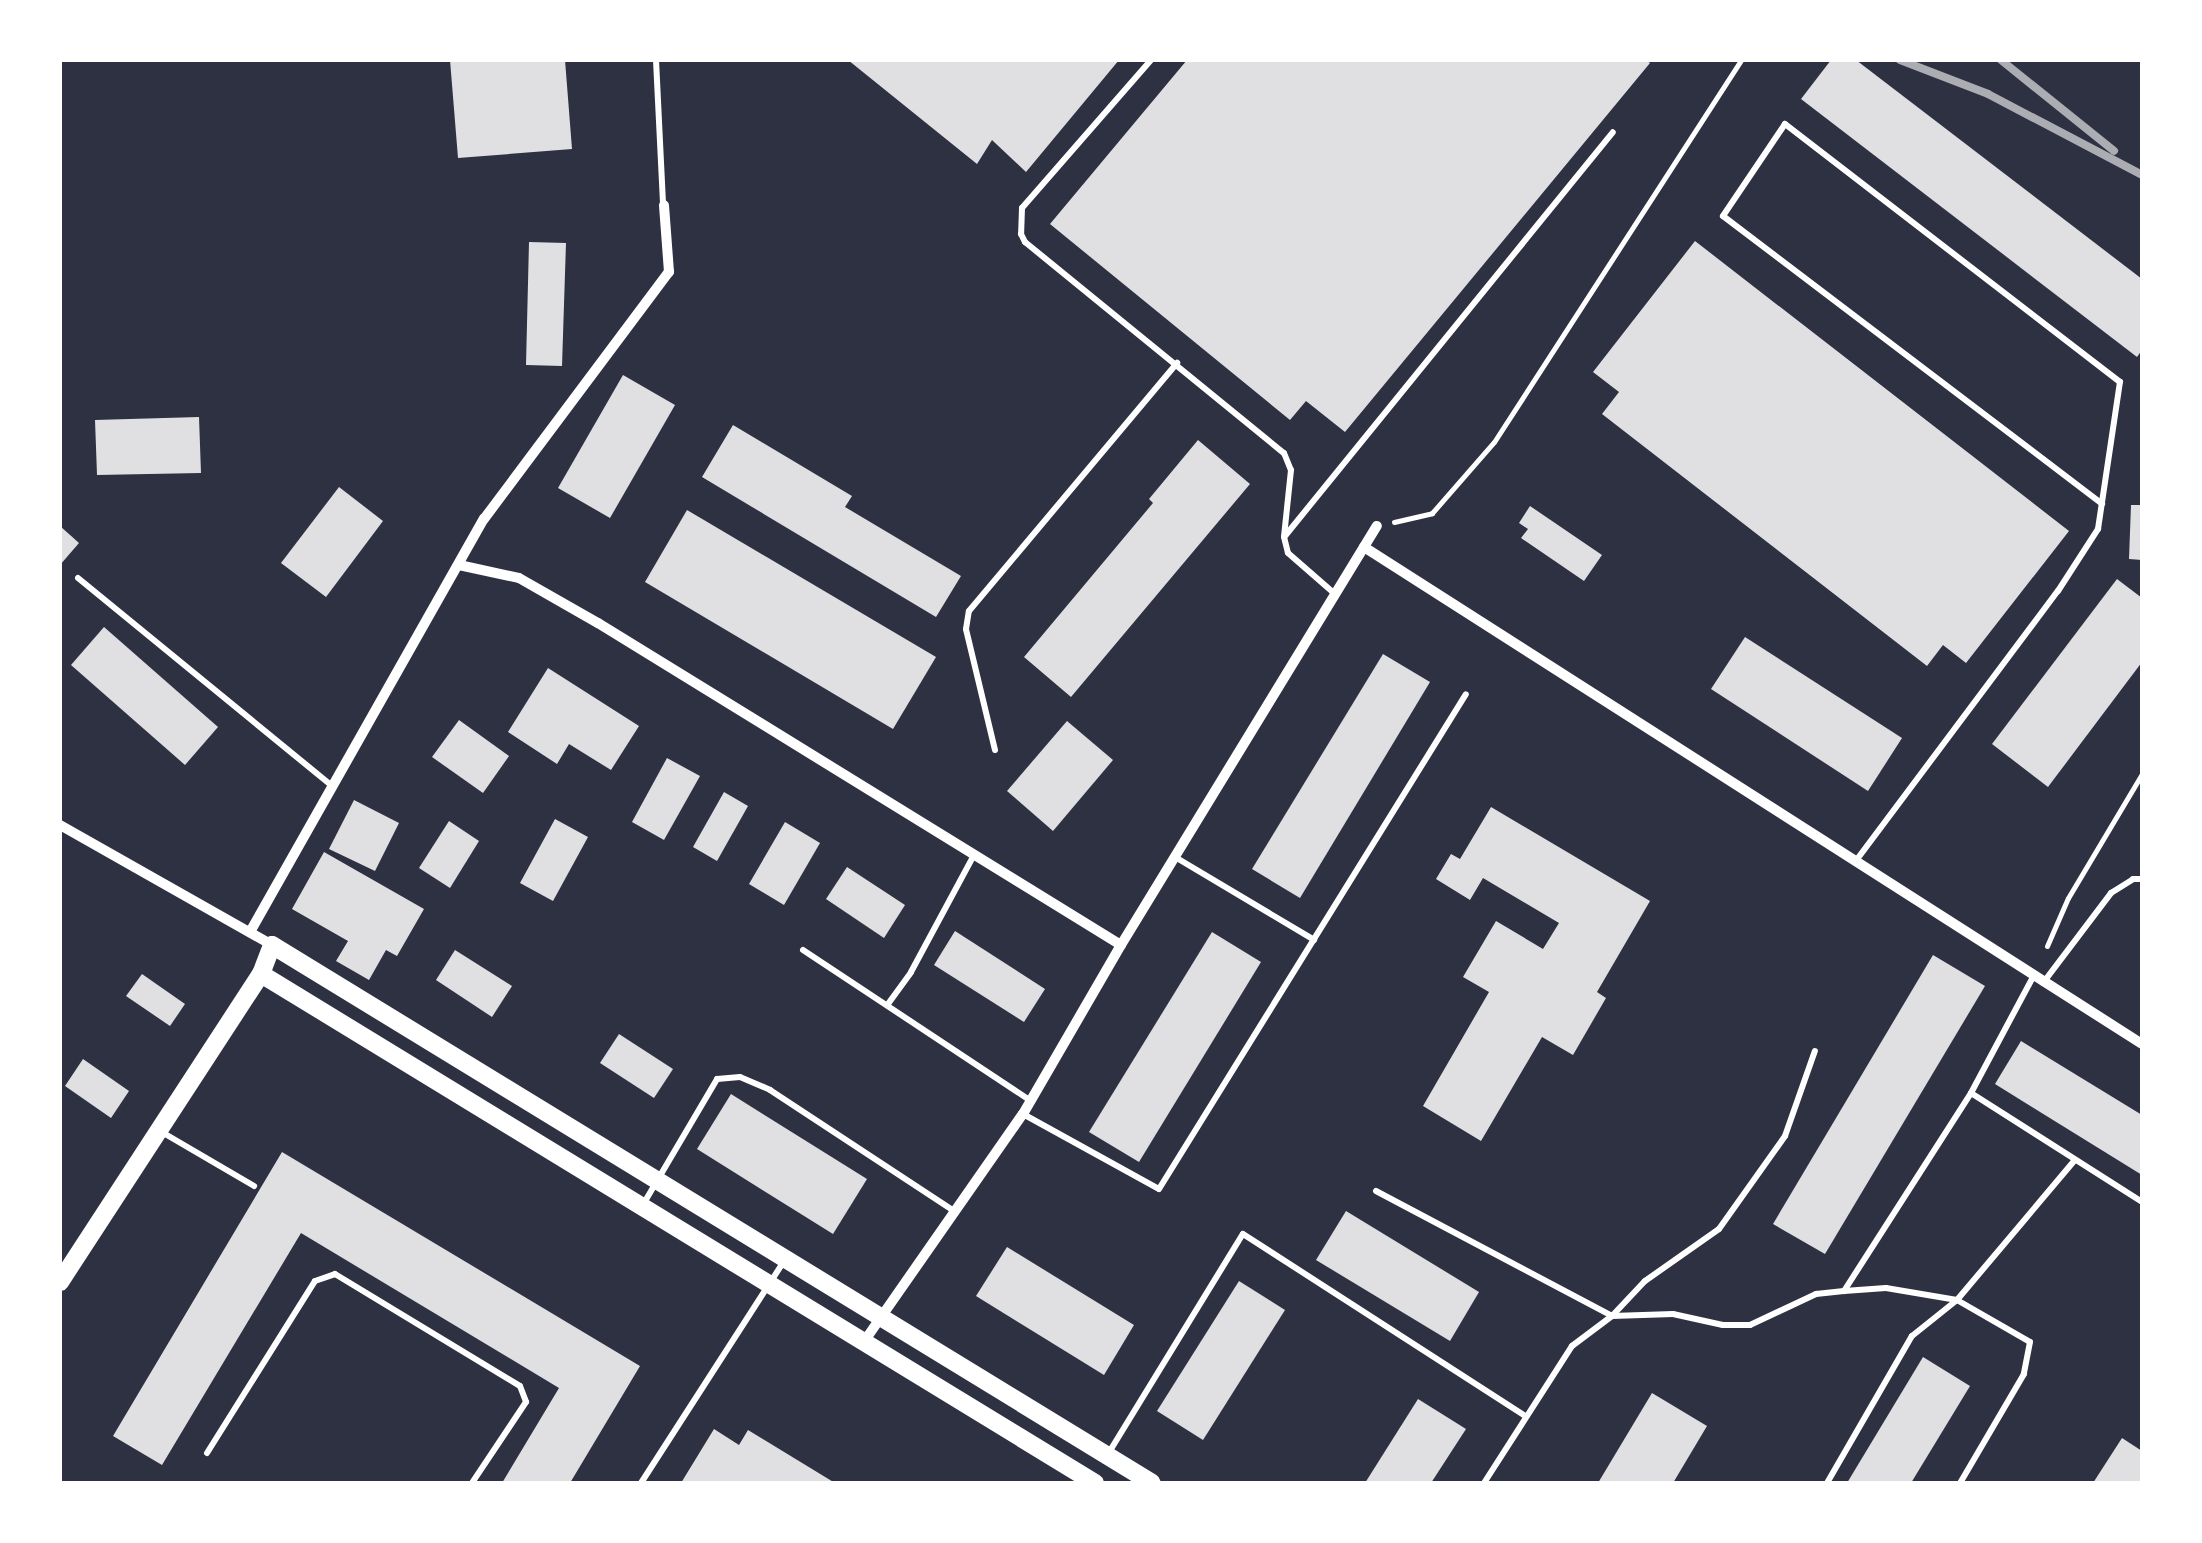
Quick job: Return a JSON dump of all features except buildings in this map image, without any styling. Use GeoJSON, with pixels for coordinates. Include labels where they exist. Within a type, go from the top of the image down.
{"type":"FeatureCollection","features":[{"type":"Feature","properties":{"kind":"main road"},"geometry":{"type":"LineString","coordinates":[[60,1282],[262,974],[272,946],[1152,1483]]}},
{"type":"Feature","properties":{"kind":"main road"},"geometry":{"type":"LineString","coordinates":[[262,974],[862,1344],[1096,1483]]}},
{"type":"Feature","properties":{"kind":"street"},"geometry":{"type":"LineString","coordinates":[[250,932],[484,519],[576,391],[669,272],[664,205]]}},
{"type":"Feature","properties":{"kind":"street"},"geometry":{"type":"LineString","coordinates":[[862,1344],[1023,1114],[1120,944],[1376,526]]}},
{"type":"Feature","properties":{"kind":"street"},"geometry":{"type":"LineString","coordinates":[[1364,547],[2142,1044]]}},
{"type":"Feature","properties":{"kind":"street"},"geometry":{"type":"LineString","coordinates":[[458,565],[519,578],[582,614],[1120,944]]}},
{"type":"Feature","properties":{"kind":"street"},"geometry":{"type":"LineString","coordinates":[[60,825],[272,946]]}},
{"type":"Feature","properties":{"kind":"lane"},"geometry":{"type":"LineString","coordinates":[[656,60],[664,205]]}},
{"type":"Feature","properties":{"kind":"lane"},"geometry":{"type":"LineString","coordinates":[[1151,60],[1022,208],[1019,220],[1024,242],[1284,453],[1291,470],[1284,537],[1296,563],[1335,594]]}},
{"type":"Feature","properties":{"kind":"lane"},"geometry":{"type":"LineString","coordinates":[[1854,862],[2058,591],[2098,529],[2102,504],[2120,382],[1785,124],[1723,216],[2102,504]]}},
{"type":"Feature","properties":{"kind":"lane"},"geometry":{"type":"LineString","coordinates":[[1284,537],[1613,132]]}},
{"type":"Feature","properties":{"kind":"lane"},"geometry":{"type":"LineString","coordinates":[[995,750],[966,628],[969,611],[1176,363]]}},
{"type":"Feature","properties":{"kind":"lane"},"geometry":{"type":"LineString","coordinates":[[78,578],[334,788]]}},
{"type":"Feature","properties":{"kind":"lane"},"geometry":{"type":"LineString","coordinates":[[1023,1114],[1160,1189],[1466,694]]}},
{"type":"Feature","properties":{"kind":"lane"},"geometry":{"type":"LineString","coordinates":[[888,1004],[911,972],[973,857]]}},
{"type":"Feature","properties":{"kind":"lane"},"geometry":{"type":"LineString","coordinates":[[1175,857],[1314,940]]}},
{"type":"Feature","properties":{"kind":"lane"},"geometry":{"type":"LineString","coordinates":[[1844,1291],[2038,980],[2111,894],[2133,879],[2142,879]]}},
{"type":"Feature","properties":{"kind":"lane"},"geometry":{"type":"LineString","coordinates":[[803,950],[1031,1100]]}},
{"type":"Feature","properties":{"kind":"lane"},"geometry":{"type":"LineString","coordinates":[[1484,1483],[1572,1346],[1612,1316],[1645,1282],[1719,1228],[1785,1136],[1815,1051]]}},
{"type":"Feature","properties":{"kind":"lane"},"geometry":{"type":"LineString","coordinates":[[640,1208],[717,1078],[740,1077],[770,1090],[957,1213]]}},
{"type":"Feature","properties":{"kind":"lane"},"geometry":{"type":"LineString","coordinates":[[1971,1093],[2142,1202]]}},
{"type":"Feature","properties":{"kind":"lane"},"geometry":{"type":"LineString","coordinates":[[160,1130],[254,1186]]}},
{"type":"Feature","properties":{"kind":"lane"},"geometry":{"type":"LineString","coordinates":[[1827,1483],[1912,1336],[1957,1300],[2075,1160]]}},
{"type":"Feature","properties":{"kind":"lane"},"geometry":{"type":"LineString","coordinates":[[1376,1191],[1612,1316],[1673,1314],[1723,1325],[1750,1325],[1816,1294],[1886,1288],[1957,1300],[2030,1342],[2024,1374],[1960,1483]]}},
{"type":"Feature","properties":{"kind":"lane"},"geometry":{"type":"LineString","coordinates":[[1107,1455],[1243,1234],[1524,1416]]}},
{"type":"Feature","properties":{"kind":"lane"},"geometry":{"type":"LineString","coordinates":[[641,1483],[784,1260]]}},
{"type":"Feature","properties":{"kind":"lane"},"geometry":{"type":"LineString","coordinates":[[207,1453],[315,1280],[335,1274],[520,1386],[526,1402],[472,1483]]}},
{"type":"Feature","properties":{"kind":"path"},"geometry":{"type":"LineString","coordinates":[[1376,526],[1432,514],[1494,442],[1740,60]]}},
{"type":"Feature","properties":{"kind":"path"},"geometry":{"type":"LineString","coordinates":[[2038,980],[2068,898],[2142,774]]}},
{"type":"Feature","properties":{"kind":"railway"},"geometry":{"type":"LineString","coordinates":[[1900,60],[1988,94],[2142,175]]}},
{"type":"Feature","properties":{"kind":"railway"},"geometry":{"type":"LineString","coordinates":[[2001,60],[2114,151]]}}]}
